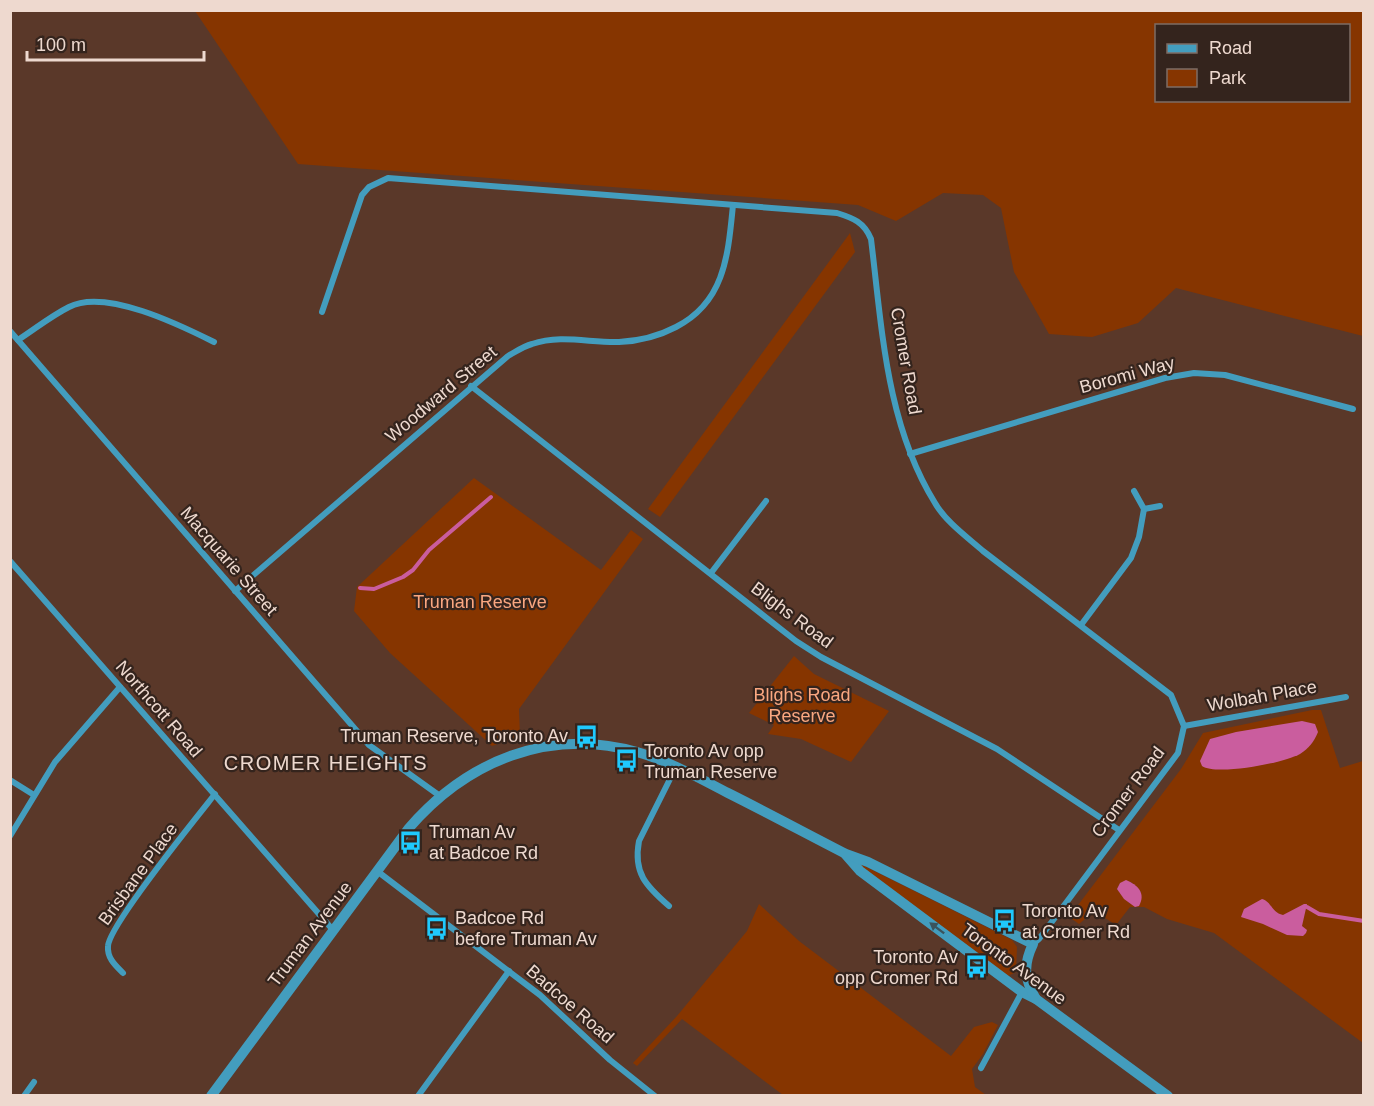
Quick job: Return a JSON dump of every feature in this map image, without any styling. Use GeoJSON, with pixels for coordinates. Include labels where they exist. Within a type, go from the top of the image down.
{"type":"FeatureCollection","features":[{"type":"Feature","properties":{"kind":"street","name":"Cromer Road"},"geometry":{"type":"LineString","coordinates":[[322,312],[362,195],[369,187],[388,178],[837,213],[855,219],[867,229],[871,238],[891,393],[910,454],[935,504],[983,551],[1171,695],[1184,726],[1178,753],[1033,944],[1027,960],[1026,979],[1036,999]]}},
{"type":"Feature","properties":{"kind":"street","name":"Woodward Street"},"geometry":{"type":"LineString","coordinates":[[235,591],[508,356],[532,344],[560,338],[617,342],[642,340],[661,335],[691,320],[712,298],[724,270],[729,248],[733,205]]}},
{"type":"Feature","properties":{"kind":"street"},"geometry":{"type":"LineString","coordinates":[[18,340],[70,306],[101,301],[122,304],[214,342]]}},
{"type":"Feature","properties":{"kind":"street","name":"Macquarie Street"},"geometry":{"type":"LineString","coordinates":[[10,331],[369,745],[440,796]]}},
{"type":"Feature","properties":{"kind":"street","name":"Boromi Way"},"geometry":{"type":"LineString","coordinates":[[910,454],[1165,378],[1194,373],[1225,375],[1353,409]]}},
{"type":"Feature","properties":{"kind":"street","name":"Blighs Road"},"geometry":{"type":"LineString","coordinates":[[471,386],[796,641],[821,657],[997,749],[1119,830]]}},
{"type":"Feature","properties":{"kind":"street"},"geometry":{"type":"LineString","coordinates":[[1081,625],[1131,558],[1139,537],[1144,509],[1134,491]]}},
{"type":"Feature","properties":{"kind":"street"},"geometry":{"type":"LineString","coordinates":[[711,573],[766,501]]}},
{"type":"Feature","properties":{"kind":"street"},"geometry":{"type":"LineString","coordinates":[[1144,509],[1160,506]]}},
{"type":"Feature","properties":{"kind":"street","name":"Northcott Road"},"geometry":{"type":"LineString","coordinates":[[10,561],[333,930]]}},
{"type":"Feature","properties":{"kind":"street"},"geometry":{"type":"LineString","coordinates":[[10,836],[55,762],[120,687]]}},
{"type":"Feature","properties":{"kind":"street","name":"Wolbah Place"},"geometry":{"type":"LineString","coordinates":[[1184,726],[1346,697]]}},
{"type":"Feature","properties":{"kind":"street","name":"Toronto Avenue"},"geometry":{"type":"LineString","coordinates":[[440,796],[492,762],[525,751],[587,745],[622,748],[676,767],[846,854],[868,862],[1033,944]]}},
{"type":"Feature","properties":{"kind":"street"},"geometry":{"type":"LineString","coordinates":[[669,906],[650,889],[639,872],[636,853],[639,841],[676,767]]}},
{"type":"Feature","properties":{"kind":"street"},"geometry":{"type":"LineString","coordinates":[[10,780],[34,795]]}},
{"type":"Feature","properties":{"kind":"street","name":"Brisbane Place"},"geometry":{"type":"LineString","coordinates":[[123,973],[108,955],[107,944],[111,934],[215,794]]}},
{"type":"Feature","properties":{"kind":"street","name":"Truman Avenue"},"geometry":{"type":"LineString","coordinates":[[211,1095],[409,828],[440,796]]}},
{"type":"Feature","properties":{"kind":"street","name":"Toronto Avenue"},"geometry":{"type":"LineString","coordinates":[[846,854],[860,871],[1022,992],[1036,999],[1168,1095]]}},
{"type":"Feature","properties":{"kind":"street","name":"Badcoe Road"},"geometry":{"type":"LineString","coordinates":[[377,871],[509,971],[567,1018],[610,1060],[656,1095]]}},
{"type":"Feature","properties":{"kind":"street"},"geometry":{"type":"LineString","coordinates":[[418,1095],[509,971]]}},
{"type":"Feature","properties":{"kind":"street"},"geometry":{"type":"LineString","coordinates":[[981,1068],[1022,992]]}},
{"type":"Feature","properties":{"kind":"street"},"geometry":{"type":"LineString","coordinates":[[24,1095],[34,1082]]}},
{"type":"Feature","properties":{"kind":"green space"},"geometry":{"type":"Polygon","coordinates":[[[195,11],[1363,11],[1363,336],[1176,288],[1138,323],[1092,337],[1049,334],[1014,272],[1001,208],[983,195],[943,193],[896,221],[858,205],[298,164],[195,11]]]}},
{"type":"Feature","properties":{"kind":"green space"},"geometry":{"type":"Polygon","coordinates":[[[850,233],[855,252],[660,517],[648,509],[850,233]]]}},
{"type":"Feature","properties":{"kind":"green space","name":"Truman Reserve"},"geometry":{"type":"Polygon","coordinates":[[[474,478],[601,570],[631,530],[643,539],[519,709],[520,736],[492,746],[390,653],[354,611],[357,587],[474,478]]]}},
{"type":"Feature","properties":{"kind":"green space","name":"Blighs Road Reserve"},"geometry":{"type":"Polygon","coordinates":[[[794,656],[814,674],[889,711],[851,762],[801,739],[768,734],[774,725],[749,713],[794,656]]]}},
{"type":"Feature","properties":{"kind":"green space"},"geometry":{"type":"Polygon","coordinates":[[[1321,710],[1340,768],[1363,761],[1363,1043],[1214,933],[1167,919],[1144,907],[1130,907],[1116,925],[1102,916],[1090,915],[1079,924],[1069,917],[1181,769],[1203,733],[1321,710]],[[1131,882],[1120,883],[1117,889],[1130,904],[1141,892],[1131,882]]]}},
{"type":"Feature","properties":{"kind":"green space"},"geometry":{"type":"Polygon","coordinates":[[[860,864],[1012,940],[1017,947],[1016,972],[1008,976],[860,864]]]}},
{"type":"Feature","properties":{"kind":"green space"},"geometry":{"type":"Polygon","coordinates":[[[759,904],[799,941],[951,1056],[974,1027],[992,1022],[998,1025],[983,1054],[972,1069],[975,1087],[986,1095],[783,1095],[682,1019],[637,1066],[633,1063],[677,1016],[747,931],[759,904]]]}},
{"type":"Feature","properties":{"kind":"shaded area"},"geometry":{"type":"Polygon","coordinates":[[[1302,721],[1315,724],[1318,732],[1306,749],[1292,758],[1235,769],[1210,769],[1202,766],[1200,761],[1210,739],[1236,732],[1302,721]]]}},
{"type":"Feature","properties":{"kind":"shaded area"},"geometry":{"type":"Polygon","coordinates":[[[1126,880],[1140,890],[1142,897],[1139,906],[1135,907],[1124,899],[1117,889],[1120,883],[1126,880]]]}},
{"type":"Feature","properties":{"kind":"shaded area"},"geometry":{"type":"Polygon","coordinates":[[[1262,899],[1268,902],[1276,912],[1283,915],[1307,904],[1302,926],[1307,930],[1306,933],[1303,936],[1287,935],[1241,917],[1244,909],[1262,899]]]}},
{"type":"Feature","properties":{"kind":"waterway"},"geometry":{"type":"LineString","coordinates":[[360,588],[374,589],[403,577],[413,570],[429,550],[491,497]]}},
{"type":"Feature","properties":{"kind":"waterway"},"geometry":{"type":"LineString","coordinates":[[1307,907],[1319,914],[1364,921]]}},
{"type":"Feature","properties":{"kind":"place","name":"Truman Reserve, Toronto Av"},"geometry":{"type":"Point","coordinates":[586,736]}},
{"type":"Feature","properties":{"kind":"place","name":"Toronto Av opp Truman Reserve"},"geometry":{"type":"Point","coordinates":[626,761]}},
{"type":"Feature","properties":{"kind":"place","name":"Truman Av at Badcoe Rd"},"geometry":{"type":"Point","coordinates":[411,842]}},
{"type":"Feature","properties":{"kind":"place","name":"Toronto Av at Cromer Rd"},"geometry":{"type":"Point","coordinates":[1004,921]}},
{"type":"Feature","properties":{"kind":"place","name":"Badcoe Rd before Truman Av"},"geometry":{"type":"Point","coordinates":[437,928]}},
{"type":"Feature","properties":{"kind":"place","name":"Toronto Av opp Cromer Rd"},"geometry":{"type":"Point","coordinates":[976,967]}},
{"type":"Feature","properties":{"kind":"district","name":"CROMER HEIGHTS"},"geometry":{"type":"Point","coordinates":[326,763]}}]}
